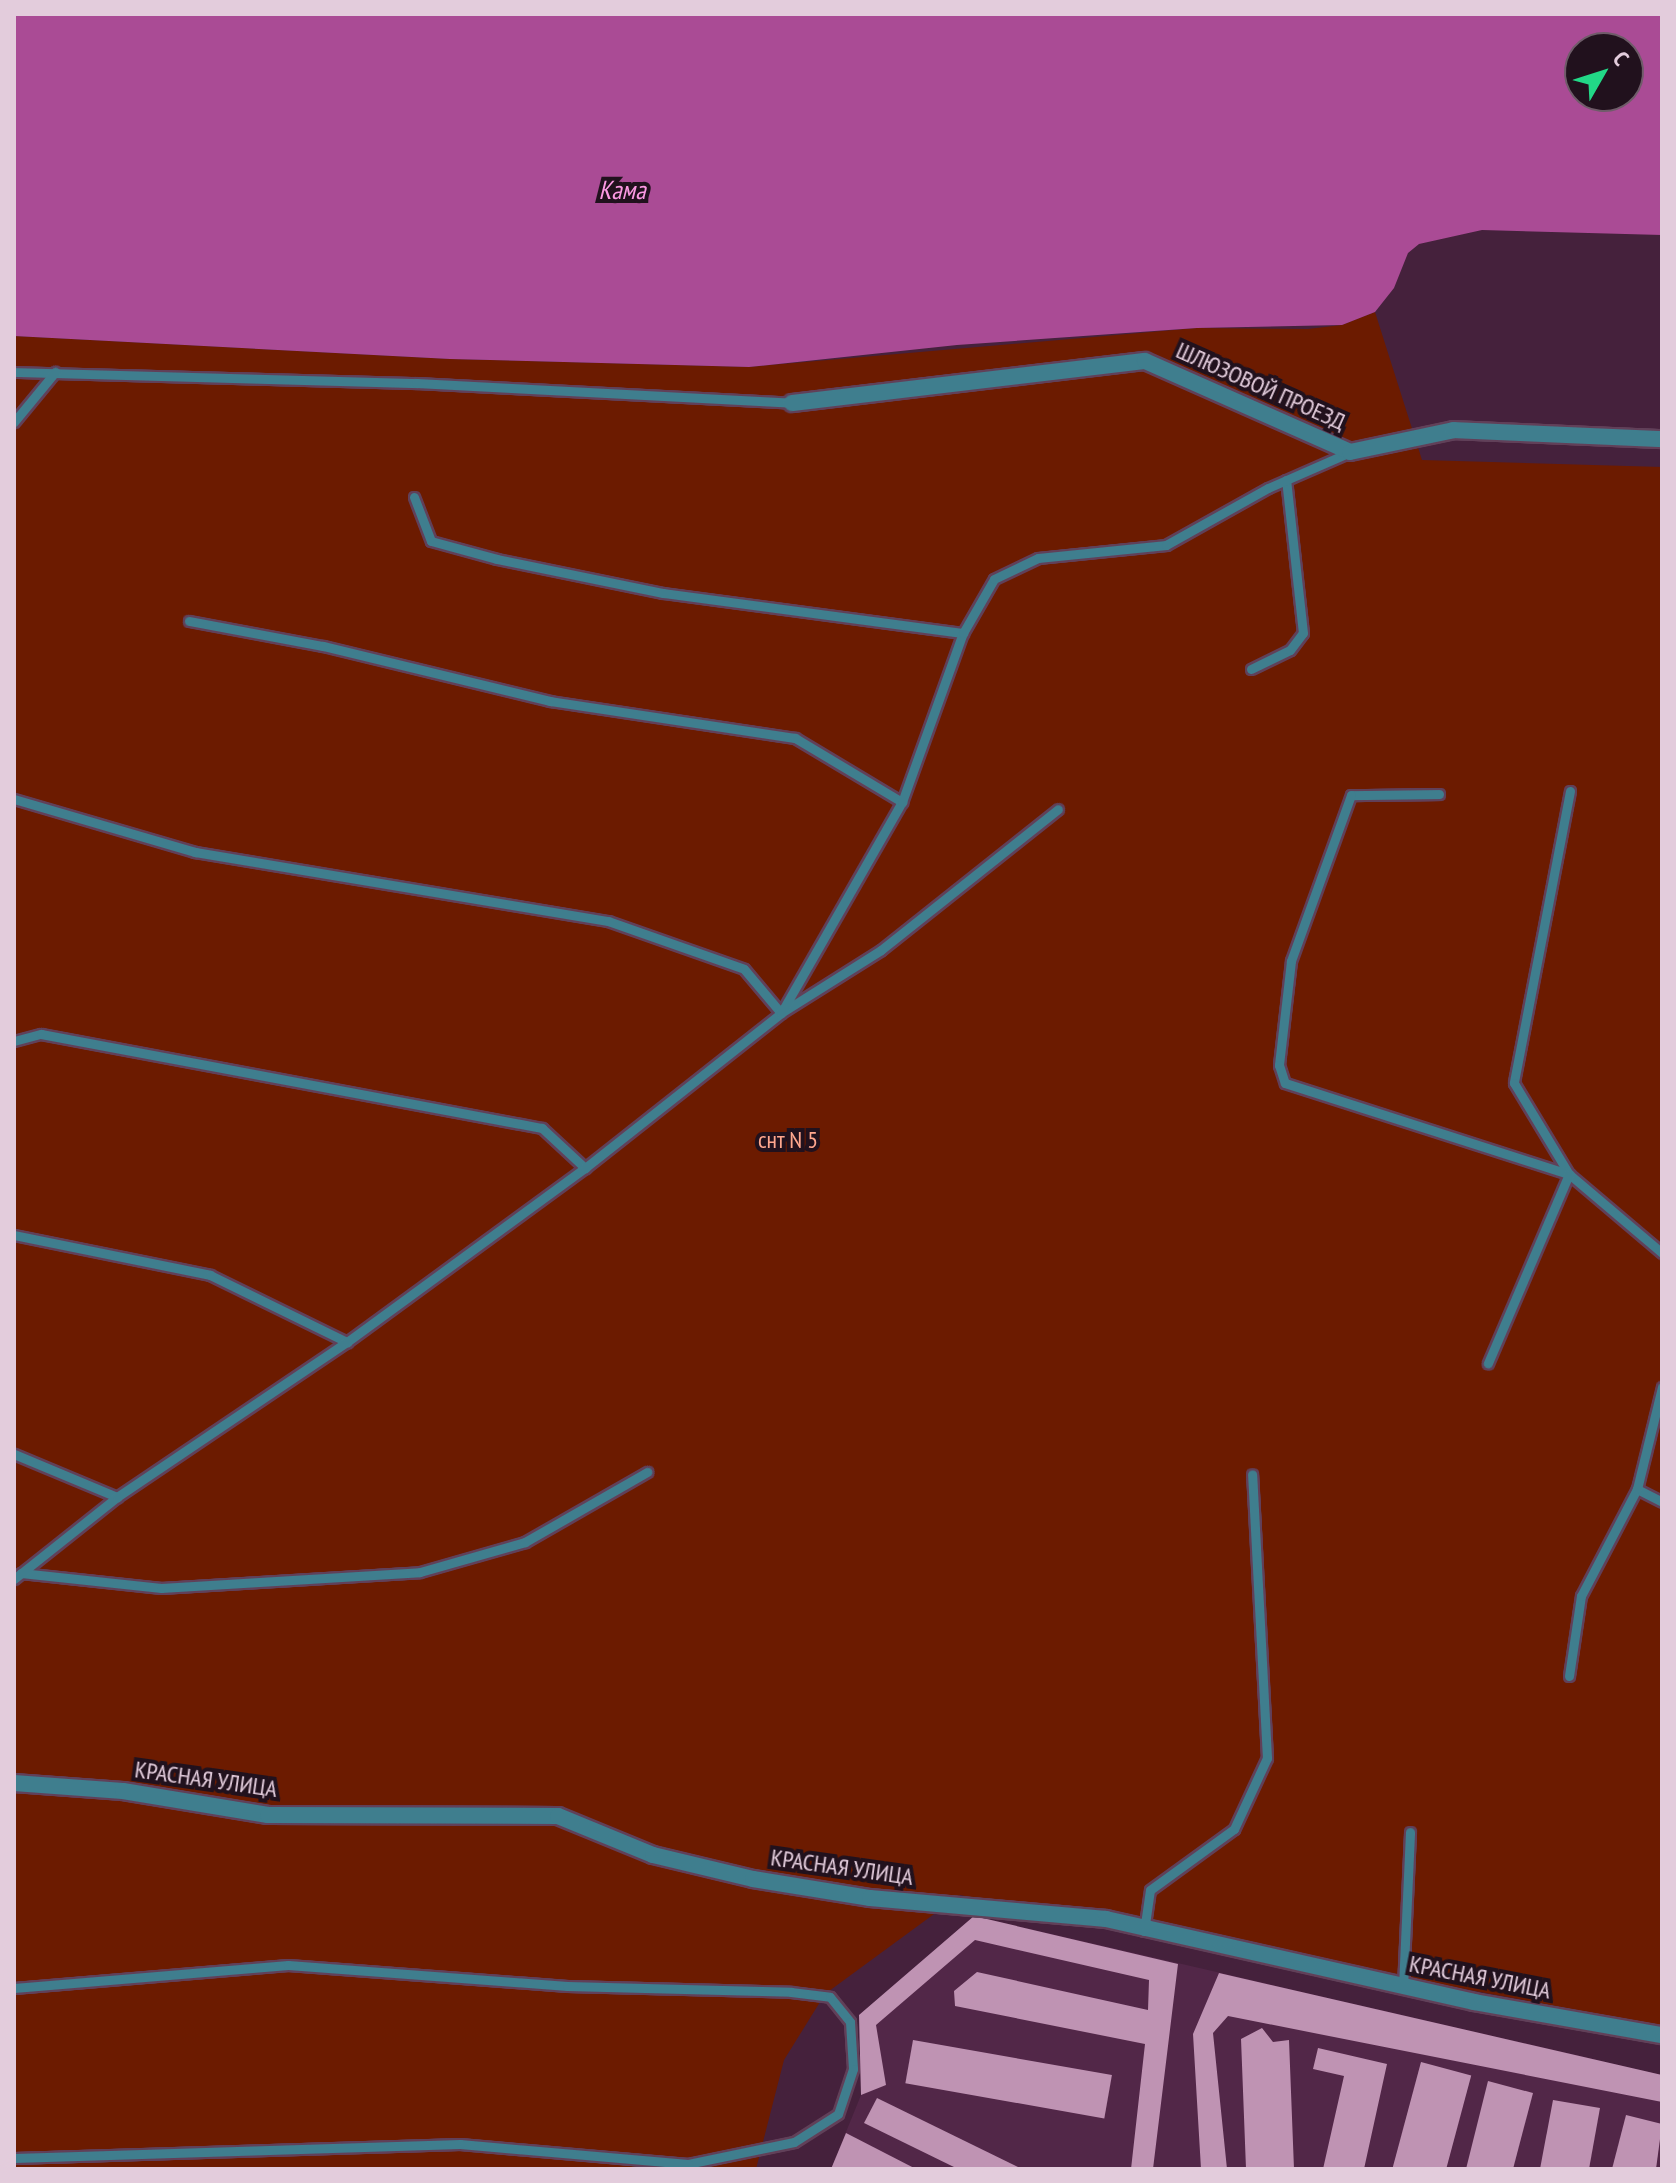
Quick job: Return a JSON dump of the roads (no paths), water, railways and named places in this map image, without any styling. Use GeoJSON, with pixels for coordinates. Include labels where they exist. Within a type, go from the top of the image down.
{"type":"FeatureCollection","features":[{"type":"Feature","properties":{"kind":"street","name":"ШЛЮЗОВОЙ ПРОЕЗД"},"geometry":{"type":"LineString","coordinates":[[792,403],[1145,361],[1350,452],[1454,430],[1662,439]]}},
{"type":"Feature","properties":{"kind":"street","name":"КРАСНАЯ УЛИЦА"},"geometry":{"type":"LineString","coordinates":[[14,1783],[123,1791],[268,1815],[558,1816],[653,1855],[753,1879],[870,1898],[1106,1919],[1144,1931],[1403,1987],[1662,2035]]}},
{"type":"Feature","properties":{"kind":"lane"},"geometry":{"type":"LineString","coordinates":[[14,372],[447,385],[792,403]]}},
{"type":"Feature","properties":{"kind":"lane"},"geometry":{"type":"LineString","coordinates":[[14,422],[55,372]]}},
{"type":"Feature","properties":{"kind":"lane"},"geometry":{"type":"LineString","coordinates":[[781,1013],[902,802],[963,633],[994,579],[1038,558],[1166,545],[1286,480],[1350,452]]}},
{"type":"Feature","properties":{"kind":"lane"},"geometry":{"type":"LineString","coordinates":[[1251,669],[1290,650],[1303,633],[1286,480]]}},
{"type":"Feature","properties":{"kind":"lane"},"geometry":{"type":"LineString","coordinates":[[414,497],[431,541],[497,559],[663,593],[963,633]]}},
{"type":"Feature","properties":{"kind":"lane"},"geometry":{"type":"LineString","coordinates":[[189,621],[323,646],[550,701],[795,738],[902,802]]}},
{"type":"Feature","properties":{"kind":"lane"},"geometry":{"type":"LineString","coordinates":[[1570,791],[1514,1083],[1569,1174],[1662,1253]]}},
{"type":"Feature","properties":{"kind":"lane"},"geometry":{"type":"LineString","coordinates":[[1439,794],[1351,795],[1291,961],[1279,1065],[1285,1083],[1569,1174]]}},
{"type":"Feature","properties":{"kind":"lane"},"geometry":{"type":"LineString","coordinates":[[14,799],[195,852],[608,921],[744,969],[781,1013]]}},
{"type":"Feature","properties":{"kind":"lane"},"geometry":{"type":"LineString","coordinates":[[17,1576],[117,1497],[347,1342],[585,1168],[781,1013],[881,950],[1058,809]]}},
{"type":"Feature","properties":{"kind":"lane"},"geometry":{"type":"LineString","coordinates":[[14,1041],[41,1034],[542,1128],[585,1168]]}},
{"type":"Feature","properties":{"kind":"lane"},"geometry":{"type":"LineString","coordinates":[[1488,1363],[1569,1174]]}},
{"type":"Feature","properties":{"kind":"lane"},"geometry":{"type":"LineString","coordinates":[[14,1235],[210,1275],[347,1342]]}},
{"type":"Feature","properties":{"kind":"lane"},"geometry":{"type":"LineString","coordinates":[[1569,1676],[1581,1596],[1637,1489],[1662,1387]]}},
{"type":"Feature","properties":{"kind":"lane"},"geometry":{"type":"LineString","coordinates":[[14,1454],[117,1497]]}},
{"type":"Feature","properties":{"kind":"lane"},"geometry":{"type":"LineString","coordinates":[[17,1576],[161,1588],[420,1572],[525,1542],[647,1472]]}},
{"type":"Feature","properties":{"kind":"lane"},"geometry":{"type":"LineString","coordinates":[[1144,1931],[1150,1890],[1234,1829],[1267,1758],[1252,1474]]}},
{"type":"Feature","properties":{"kind":"lane"},"geometry":{"type":"LineString","coordinates":[[1637,1489],[1662,1502]]}},
{"type":"Feature","properties":{"kind":"lane"},"geometry":{"type":"LineString","coordinates":[[1403,1987],[1410,1832]]}},
{"type":"Feature","properties":{"kind":"lane"},"geometry":{"type":"LineString","coordinates":[[14,1988],[288,1965],[567,1986],[791,1992],[830,1997],[850,2022],[853,2069],[838,2114],[794,2142],[688,2164],[460,2144],[14,2158]]}},
{"type":"Feature","properties":{"kind":"water","name":"Кама"},"geometry":{"type":"Polygon","coordinates":[[[14,14],[1662,14],[1662,235],[1482,230],[1419,244],[1408,253],[1394,288],[1375,312],[1342,325],[1197,328],[957,345],[749,367],[450,359],[14,336],[14,14]]]}},
{"type":"Feature","properties":{"kind":"park label","name":"снт N 5"},"geometry":{"type":"Point","coordinates":[788,1140]}}]}
